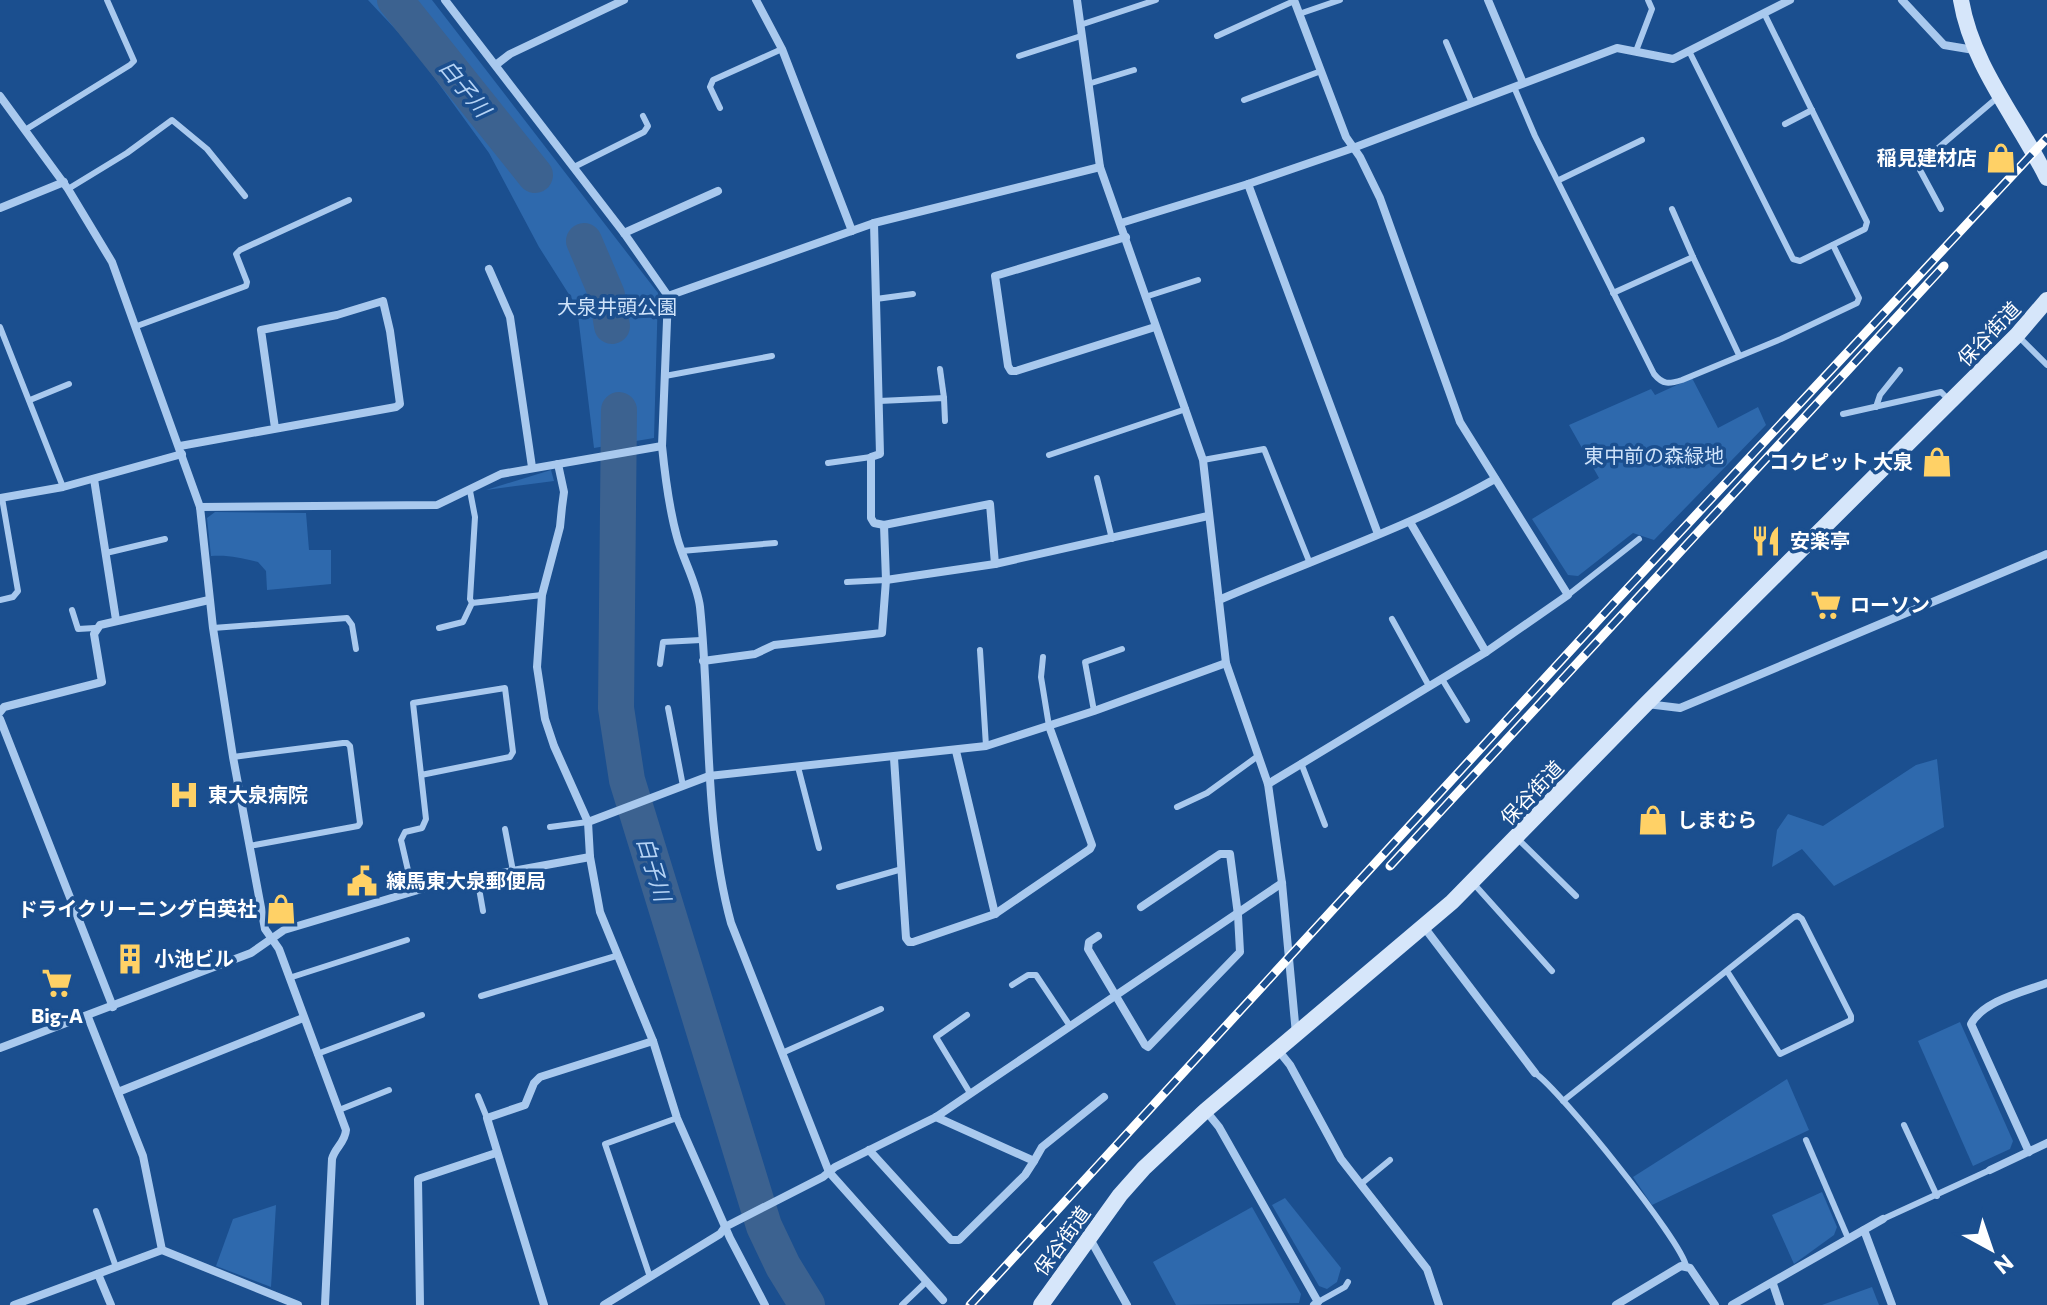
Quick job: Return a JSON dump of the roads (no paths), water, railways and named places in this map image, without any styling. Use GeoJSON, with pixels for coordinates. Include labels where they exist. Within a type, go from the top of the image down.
{"type":"FeatureCollection","features":[{"type":"Feature","properties":{"kind":"main road"},"geometry":{"type":"LineString","coordinates":[[1961,0],[1975,50],[2047,178]]}},
{"type":"Feature","properties":{"kind":"main road","name":"保谷街道"},"geometry":{"type":"LineString","coordinates":[[1041,1305],[1120,1195],[1144,1168],[1205,1111],[1473,882],[1646,704],[2017,335],[2047,300]]}},
{"type":"Feature","properties":{"kind":"street"},"geometry":{"type":"LineString","coordinates":[[445,0],[497,64],[668,296],[662,446],[674,523],[699,603],[709,776],[725,901],[731,923],[829,1172],[943,1300]]}},
{"type":"Feature","properties":{"kind":"street"},"geometry":{"type":"LineString","coordinates":[[497,64],[510,54],[624,0]]}},
{"type":"Feature","properties":{"kind":"street"},"geometry":{"type":"LineString","coordinates":[[756,0],[782,49],[852,231]]}},
{"type":"Feature","properties":{"kind":"street"},"geometry":{"type":"LineString","coordinates":[[1077,0],[1100,167],[1203,460],[1226,663],[1268,784],[1282,883],[1296,1035]]}},
{"type":"Feature","properties":{"kind":"street"},"geometry":{"type":"LineString","coordinates":[[1488,0],[1519,85]]}},
{"type":"Feature","properties":{"kind":"street"},"geometry":{"type":"LineString","coordinates":[[1121,223],[1353,148],[1617,48],[1673,59],[1790,0]]}},
{"type":"Feature","properties":{"kind":"street"},"geometry":{"type":"LineString","coordinates":[[1902,0],[1944,45],[1975,50]]}},
{"type":"Feature","properties":{"kind":"street"},"geometry":{"type":"LineString","coordinates":[[1268,784],[1486,652],[1568,595],[1460,422],[1380,198],[1346,137],[1294,1]]}},
{"type":"Feature","properties":{"kind":"street"},"geometry":{"type":"LineString","coordinates":[[0,96],[66,186],[112,262],[200,507],[213,628],[248,846],[265,929],[279,949],[346,1130],[344,1140],[332,1159],[325,1305]]}},
{"type":"Feature","properties":{"kind":"street"},"geometry":{"type":"LineString","coordinates":[[668,296],[874,223],[1100,167]]}},
{"type":"Feature","properties":{"kind":"street"},"geometry":{"type":"LineString","coordinates":[[1248,184],[1378,534]]}},
{"type":"Feature","properties":{"kind":"street"},"geometry":{"type":"LineString","coordinates":[[0,208],[66,186]]}},
{"type":"Feature","properties":{"kind":"street"},"geometry":{"type":"LineString","coordinates":[[624,233],[718,191]]}},
{"type":"Feature","properties":{"kind":"street"},"geometry":{"type":"LineString","coordinates":[[874,223],[880,454],[871,457],[871,518],[874,523],[884,525],[990,504],[995,564]]}},
{"type":"Feature","properties":{"kind":"street"},"geometry":{"type":"LineString","coordinates":[[1126,237],[995,276],[1008,366],[1011,371],[1016,371],[1155,327]]}},
{"type":"Feature","properties":{"kind":"street"},"geometry":{"type":"LineString","coordinates":[[489,269],[510,317],[532,467]]}},
{"type":"Feature","properties":{"kind":"street"},"geometry":{"type":"LineString","coordinates":[[1,498],[94,479],[181,450],[400,404],[383,301],[337,315],[261,330],[275,428]]}},
{"type":"Feature","properties":{"kind":"street"},"geometry":{"type":"LineString","coordinates":[[200,507],[430,505],[470,491],[498,475],[662,446]]}},
{"type":"Feature","properties":{"kind":"street"},"geometry":{"type":"LineString","coordinates":[[558,464],[564,492],[560,527],[542,595],[537,667],[545,719],[588,822],[590,857],[600,912],[616,956],[653,1041],[677,1118],[725,1227],[765,1305]]}},
{"type":"Feature","properties":{"kind":"street"},"geometry":{"type":"LineString","coordinates":[[94,479],[116,620]]}},
{"type":"Feature","properties":{"kind":"street"},"geometry":{"type":"LineString","coordinates":[[1219,600],[1410,522],[1495,479]]}},
{"type":"Feature","properties":{"kind":"street"},"geometry":{"type":"LineString","coordinates":[[886,580],[995,564],[1208,516]]}},
{"type":"Feature","properties":{"kind":"street"},"geometry":{"type":"LineString","coordinates":[[1410,522],[1486,652]]}},
{"type":"Feature","properties":{"kind":"street"},"geometry":{"type":"LineString","coordinates":[[703,661],[755,654],[774,645],[878,636],[884,629],[884,525]]}},
{"type":"Feature","properties":{"kind":"street"},"geometry":{"type":"LineString","coordinates":[[1646,704],[1680,708],[2047,554]]}},
{"type":"Feature","properties":{"kind":"street"},"geometry":{"type":"LineString","coordinates":[[0,712],[4,707],[102,682],[95,628],[116,620],[209,600]]}},
{"type":"Feature","properties":{"kind":"street"},"geometry":{"type":"LineString","coordinates":[[588,822],[709,776],[986,746],[1226,663]]}},
{"type":"Feature","properties":{"kind":"street"},"geometry":{"type":"LineString","coordinates":[[0,719],[113,1007]]}},
{"type":"Feature","properties":{"kind":"street"},"geometry":{"type":"LineString","coordinates":[[894,758],[906,938],[909,942],[995,914],[1090,849],[1092,845],[1049,726]]}},
{"type":"Feature","properties":{"kind":"street"},"geometry":{"type":"LineString","coordinates":[[956,751],[995,914]]}},
{"type":"Feature","properties":{"kind":"street"},"geometry":{"type":"LineString","coordinates":[[1098,936],[1089,942],[1088,949],[1145,1045],[1153,1044],[1240,952],[1231,858],[1226,852],[1220,854],[1141,907]]}},
{"type":"Feature","properties":{"kind":"street"},"geometry":{"type":"LineString","coordinates":[[1,1045],[88,1017],[251,953],[284,930],[413,892],[590,857]]}},
{"type":"Feature","properties":{"kind":"street"},"geometry":{"type":"LineString","coordinates":[[604,1305],[720,1234],[725,1227],[936,1117],[1282,883]]}},
{"type":"Feature","properties":{"kind":"street"},"geometry":{"type":"LineString","coordinates":[[1424,927],[1535,1073]]}},
{"type":"Feature","properties":{"kind":"street"},"geometry":{"type":"LineString","coordinates":[[2029,1152],[1971,1024],[1976,1014],[2047,983]]}},
{"type":"Feature","properties":{"kind":"street"},"geometry":{"type":"LineString","coordinates":[[88,1017],[143,1156],[162,1250]]}},
{"type":"Feature","properties":{"kind":"street"},"geometry":{"type":"LineString","coordinates":[[118,1092],[303,1018]]}},
{"type":"Feature","properties":{"kind":"street"},"geometry":{"type":"LineString","coordinates":[[544,1305],[487,1118],[525,1105],[534,1083],[540,1077],[653,1041]]}},
{"type":"Feature","properties":{"kind":"street"},"geometry":{"type":"LineString","coordinates":[[1278,1050],[1290,1065],[1341,1159],[1427,1269],[1439,1305]]}},
{"type":"Feature","properties":{"kind":"street"},"geometry":{"type":"LineString","coordinates":[[869,1150],[955,1242],[1025,1175],[1042,1147],[1104,1097]]}},
{"type":"Feature","properties":{"kind":"street"},"geometry":{"type":"LineString","coordinates":[[1205,1111],[1219,1127],[1316,1303]]}},
{"type":"Feature","properties":{"kind":"street"},"geometry":{"type":"LineString","coordinates":[[936,1117],[1034,1161]]}},
{"type":"Feature","properties":{"kind":"street"},"geometry":{"type":"LineString","coordinates":[[1990,1170],[2047,1143]]}},
{"type":"Feature","properties":{"kind":"street"},"geometry":{"type":"LineString","coordinates":[[420,1305],[418,1179],[496,1153]]}},
{"type":"Feature","properties":{"kind":"street"},"geometry":{"type":"LineString","coordinates":[[1732,1305],[1883,1219]]}},
{"type":"Feature","properties":{"kind":"street"},"geometry":{"type":"LineString","coordinates":[[1864,1230],[1892,1305]]}},
{"type":"Feature","properties":{"kind":"street"},"geometry":{"type":"LineString","coordinates":[[1089,1237],[1127,1305]]}},
{"type":"Feature","properties":{"kind":"street"},"geometry":{"type":"LineString","coordinates":[[14,1305],[162,1250],[297,1305]]}},
{"type":"Feature","properties":{"kind":"street"},"geometry":{"type":"LineString","coordinates":[[1616,1305],[1681,1266],[1686,1266],[1715,1305]]}},
{"type":"Feature","properties":{"kind":"street"},"geometry":{"type":"LineString","coordinates":[[98,1274],[111,1305]]}},
{"type":"Feature","properties":{"kind":"street"},"geometry":{"type":"LineString","coordinates":[[1773,1284],[1780,1305]]}},
{"type":"Feature","properties":{"kind":"street"},"geometry":{"type":"LineString","coordinates":[[46,1293],[51,1305]]}},
{"type":"Feature","properties":{"kind":"lane"},"geometry":{"type":"LineString","coordinates":[[25,130],[134,61],[107,0]]}},
{"type":"Feature","properties":{"kind":"lane"},"geometry":{"type":"LineString","coordinates":[[1080,25],[1156,0]]}},
{"type":"Feature","properties":{"kind":"lane"},"geometry":{"type":"LineString","coordinates":[[1299,14],[1340,0]]}},
{"type":"Feature","properties":{"kind":"lane"},"geometry":{"type":"LineString","coordinates":[[1636,51],[1652,9],[1648,0]]}},
{"type":"Feature","properties":{"kind":"lane"},"geometry":{"type":"LineString","coordinates":[[1217,36],[1294,1]]}},
{"type":"Feature","properties":{"kind":"lane"},"geometry":{"type":"LineString","coordinates":[[1689,51],[1793,259],[1800,261],[1865,229],[1867,222],[1764,13]]}},
{"type":"Feature","properties":{"kind":"lane"},"geometry":{"type":"LineString","coordinates":[[1019,56],[1081,36]]}},
{"type":"Feature","properties":{"kind":"lane"},"geometry":{"type":"LineString","coordinates":[[1446,42],[1472,103]]}},
{"type":"Feature","properties":{"kind":"lane"},"geometry":{"type":"LineString","coordinates":[[720,108],[710,87],[713,80],[782,49]]}},
{"type":"Feature","properties":{"kind":"lane"},"geometry":{"type":"LineString","coordinates":[[1088,84],[1134,70]]}},
{"type":"Feature","properties":{"kind":"lane"},"geometry":{"type":"LineString","coordinates":[[1244,100],[1321,71]]}},
{"type":"Feature","properties":{"kind":"lane"},"geometry":{"type":"LineString","coordinates":[[1519,85],[1535,136],[1659,381],[1682,380],[1781,339],[1859,301],[1833,245]]}},
{"type":"Feature","properties":{"kind":"lane"},"geometry":{"type":"LineString","coordinates":[[1941,209],[1920,170],[1924,160],[2001,95]]}},
{"type":"Feature","properties":{"kind":"lane"},"geometry":{"type":"LineString","coordinates":[[1785,124],[1812,110]]}},
{"type":"Feature","properties":{"kind":"lane"},"geometry":{"type":"LineString","coordinates":[[574,167],[644,132],[648,126],[643,116]]}},
{"type":"Feature","properties":{"kind":"lane"},"geometry":{"type":"LineString","coordinates":[[66,186],[127,153],[172,120],[202,144],[245,196]]}},
{"type":"Feature","properties":{"kind":"lane"},"geometry":{"type":"LineString","coordinates":[[1559,180],[1642,140]]}},
{"type":"Feature","properties":{"kind":"lane"},"geometry":{"type":"LineString","coordinates":[[137,326],[246,286],[236,254],[240,250],[349,200]]}},
{"type":"Feature","properties":{"kind":"lane"},"geometry":{"type":"LineString","coordinates":[[1672,209],[1739,355]]}},
{"type":"Feature","properties":{"kind":"lane"},"geometry":{"type":"LineString","coordinates":[[1613,293],[1693,257]]}},
{"type":"Feature","properties":{"kind":"lane"},"geometry":{"type":"LineString","coordinates":[[1145,297],[1198,280]]}},
{"type":"Feature","properties":{"kind":"lane"},"geometry":{"type":"LineString","coordinates":[[876,299],[913,294]]}},
{"type":"Feature","properties":{"kind":"lane"},"geometry":{"type":"LineString","coordinates":[[0,327],[63,487]]}},
{"type":"Feature","properties":{"kind":"lane"},"geometry":{"type":"LineString","coordinates":[[2017,335],[2047,365]]}},
{"type":"Feature","properties":{"kind":"lane"},"geometry":{"type":"LineString","coordinates":[[665,376],[772,356]]}},
{"type":"Feature","properties":{"kind":"lane"},"geometry":{"type":"LineString","coordinates":[[940,369],[945,421]]}},
{"type":"Feature","properties":{"kind":"lane"},"geometry":{"type":"LineString","coordinates":[[1876,407],[1880,395],[1900,370]]}},
{"type":"Feature","properties":{"kind":"lane"},"geometry":{"type":"LineString","coordinates":[[30,400],[69,384]]}},
{"type":"Feature","properties":{"kind":"lane"},"geometry":{"type":"LineString","coordinates":[[1843,414],[1941,392],[1951,401]]}},
{"type":"Feature","properties":{"kind":"lane"},"geometry":{"type":"LineString","coordinates":[[879,401],[944,398]]}},
{"type":"Feature","properties":{"kind":"lane"},"geometry":{"type":"LineString","coordinates":[[1049,455],[1186,408]]}},
{"type":"Feature","properties":{"kind":"lane"},"geometry":{"type":"LineString","coordinates":[[1203,460],[1264,449],[1309,561]]}},
{"type":"Feature","properties":{"kind":"lane"},"geometry":{"type":"LineString","coordinates":[[828,463],[871,457]]}},
{"type":"Feature","properties":{"kind":"lane"},"geometry":{"type":"LineString","coordinates":[[1097,478],[1112,539]]}},
{"type":"Feature","properties":{"kind":"lane"},"geometry":{"type":"LineString","coordinates":[[439,628],[463,622],[472,603],[475,517],[470,491]]}},
{"type":"Feature","properties":{"kind":"lane"},"geometry":{"type":"LineString","coordinates":[[0,600],[13,597],[18,591],[1,498]]}},
{"type":"Feature","properties":{"kind":"lane"},"geometry":{"type":"LineString","coordinates":[[106,553],[165,539]]}},
{"type":"Feature","properties":{"kind":"lane"},"geometry":{"type":"LineString","coordinates":[[1568,595],[1639,539]]}},
{"type":"Feature","properties":{"kind":"lane"},"geometry":{"type":"LineString","coordinates":[[681,551],[775,543]]}},
{"type":"Feature","properties":{"kind":"lane"},"geometry":{"type":"LineString","coordinates":[[847,582],[886,580]]}},
{"type":"Feature","properties":{"kind":"lane"},"geometry":{"type":"LineString","coordinates":[[472,603],[542,595]]}},
{"type":"Feature","properties":{"kind":"lane"},"geometry":{"type":"LineString","coordinates":[[72,610],[78,629],[95,628]]}},
{"type":"Feature","properties":{"kind":"lane"},"geometry":{"type":"LineString","coordinates":[[213,628],[347,618],[352,625],[356,649]]}},
{"type":"Feature","properties":{"kind":"lane"},"geometry":{"type":"LineString","coordinates":[[1392,619],[1429,686]]}},
{"type":"Feature","properties":{"kind":"lane"},"geometry":{"type":"LineString","coordinates":[[660,664],[663,642],[701,640]]}},
{"type":"Feature","properties":{"kind":"lane"},"geometry":{"type":"LineString","coordinates":[[1094,711],[1085,662],[1122,649]]}},
{"type":"Feature","properties":{"kind":"lane"},"geometry":{"type":"LineString","coordinates":[[980,650],[986,746]]}},
{"type":"Feature","properties":{"kind":"lane"},"geometry":{"type":"LineString","coordinates":[[1043,657],[1041,677],[1049,726]]}},
{"type":"Feature","properties":{"kind":"lane"},"geometry":{"type":"LineString","coordinates":[[1442,679],[1467,720]]}},
{"type":"Feature","properties":{"kind":"lane"},"geometry":{"type":"LineString","coordinates":[[413,892],[401,840],[405,832],[426,824],[413,703],[505,688],[513,752],[510,757],[421,775]]}},
{"type":"Feature","properties":{"kind":"lane"},"geometry":{"type":"LineString","coordinates":[[668,708],[683,786]]}},
{"type":"Feature","properties":{"kind":"lane"},"geometry":{"type":"LineString","coordinates":[[233,757],[343,743],[350,746],[358,826],[248,846]]}},
{"type":"Feature","properties":{"kind":"lane"},"geometry":{"type":"LineString","coordinates":[[1177,807],[1207,793],[1258,756]]}},
{"type":"Feature","properties":{"kind":"lane"},"geometry":{"type":"LineString","coordinates":[[1301,763],[1325,825]]}},
{"type":"Feature","properties":{"kind":"lane"},"geometry":{"type":"LineString","coordinates":[[798,767],[819,848]]}},
{"type":"Feature","properties":{"kind":"lane"},"geometry":{"type":"LineString","coordinates":[[550,827],[588,822]]}},
{"type":"Feature","properties":{"kind":"lane"},"geometry":{"type":"LineString","coordinates":[[505,829],[513,871]]}},
{"type":"Feature","properties":{"kind":"lane"},"geometry":{"type":"LineString","coordinates":[[1516,837],[1576,896]]}},
{"type":"Feature","properties":{"kind":"lane"},"geometry":{"type":"LineString","coordinates":[[839,887],[902,869]]}},
{"type":"Feature","properties":{"kind":"lane"},"geometry":{"type":"LineString","coordinates":[[477,877],[483,911]]}},
{"type":"Feature","properties":{"kind":"lane"},"geometry":{"type":"LineString","coordinates":[[1473,882],[1552,971]]}},
{"type":"Feature","properties":{"kind":"lane"},"geometry":{"type":"LineString","coordinates":[[1563,1101],[1727,971],[1798,916],[1851,1020],[1780,1054],[1727,971]]}},
{"type":"Feature","properties":{"kind":"lane"},"geometry":{"type":"LineString","coordinates":[[289,978],[407,940]]}},
{"type":"Feature","properties":{"kind":"lane"},"geometry":{"type":"LineString","coordinates":[[481,996],[616,956]]}},
{"type":"Feature","properties":{"kind":"lane"},"geometry":{"type":"LineString","coordinates":[[1012,985],[1028,975],[1036,975],[1070,1026]]}},
{"type":"Feature","properties":{"kind":"lane"},"geometry":{"type":"LineString","coordinates":[[782,1053],[881,1009]]}},
{"type":"Feature","properties":{"kind":"lane"},"geometry":{"type":"LineString","coordinates":[[317,1054],[422,1015]]}},
{"type":"Feature","properties":{"kind":"lane"},"geometry":{"type":"LineString","coordinates":[[967,1015],[936,1037],[970,1093]]}},
{"type":"Feature","properties":{"kind":"lane"},"geometry":{"type":"LineString","coordinates":[[1535,1073],[1606,1151],[1674,1244],[1686,1266]]}},
{"type":"Feature","properties":{"kind":"lane"},"geometry":{"type":"LineString","coordinates":[[339,1110],[389,1090]]}},
{"type":"Feature","properties":{"kind":"lane"},"geometry":{"type":"LineString","coordinates":[[478,1096],[487,1118]]}},
{"type":"Feature","properties":{"kind":"lane"},"geometry":{"type":"LineString","coordinates":[[650,1277],[605,1144],[677,1118]]}},
{"type":"Feature","properties":{"kind":"lane"},"geometry":{"type":"LineString","coordinates":[[1904,1125],[1937,1196]]}},
{"type":"Feature","properties":{"kind":"lane"},"geometry":{"type":"LineString","coordinates":[[1806,1140],[1848,1238]]}},
{"type":"Feature","properties":{"kind":"lane"},"geometry":{"type":"LineString","coordinates":[[1361,1184],[1390,1160]]}},
{"type":"Feature","properties":{"kind":"lane"},"geometry":{"type":"LineString","coordinates":[[1883,1219],[1990,1170]]}},
{"type":"Feature","properties":{"kind":"lane"},"geometry":{"type":"LineString","coordinates":[[96,1211],[116,1267]]}},
{"type":"Feature","properties":{"kind":"lane"},"geometry":{"type":"LineString","coordinates":[[902,1305],[926,1282]]}},
{"type":"Feature","properties":{"kind":"lane"},"geometry":{"type":"LineString","coordinates":[[1316,1303],[1345,1287],[1348,1282]]}},
{"type":"Feature","properties":{"kind":"waterway","name":"白子川"},"geometry":{"type":"LineString","coordinates":[[395,0],[535,175]]}},
{"type":"Feature","properties":{"kind":"waterway","name":"白子川"},"geometry":{"type":"LineString","coordinates":[[584,241],[607,295],[612,326]]}},
{"type":"Feature","properties":{"kind":"waterway","name":"白子川"},"geometry":{"type":"LineString","coordinates":[[619,410],[616,708],[627,780],[764,1226],[783,1266],[807,1305]]}},
{"type":"Feature","properties":{"kind":"railway"},"geometry":{"type":"LineString","coordinates":[[970,1305],[1614,603],[2047,138]]}},
{"type":"Feature","properties":{"kind":"railway"},"geometry":{"type":"LineString","coordinates":[[1390,866],[1944,266]]}},
{"type":"Feature","properties":{"kind":"place","name":"稲見建材店"},"geometry":{"type":"Point","coordinates":[2001,158]}},
{"type":"Feature","properties":{"kind":"place","name":"コクピット 大泉"},"geometry":{"type":"Point","coordinates":[1937,462]}},
{"type":"Feature","properties":{"kind":"place","name":"安楽亭"},"geometry":{"type":"Point","coordinates":[1766,541]}},
{"type":"Feature","properties":{"kind":"place","name":"ローソン"},"geometry":{"type":"Point","coordinates":[1826,605]}},
{"type":"Feature","properties":{"kind":"place","name":"東大泉病院"},"geometry":{"type":"Point","coordinates":[184,795]}},
{"type":"Feature","properties":{"kind":"place","name":"しまむら"},"geometry":{"type":"Point","coordinates":[1653,820]}},
{"type":"Feature","properties":{"kind":"place","name":"練馬東大泉郵便局"},"geometry":{"type":"Point","coordinates":[362,881]}},
{"type":"Feature","properties":{"kind":"place","name":"ドライクリーニング白英社"},"geometry":{"type":"Point","coordinates":[281,909]}},
{"type":"Feature","properties":{"kind":"place","name":"小池ビル"},"geometry":{"type":"Point","coordinates":[130,959]}},
{"type":"Feature","properties":{"kind":"place","name":"Big-A"},"geometry":{"type":"Point","coordinates":[57,983]}},
{"type":"Feature","properties":{"kind":"park label","name":"大泉井頭公園"},"geometry":{"type":"Point","coordinates":[617,307]}},
{"type":"Feature","properties":{"kind":"park label","name":"東中前の森緑地"},"geometry":{"type":"Point","coordinates":[1654,456]}}]}
